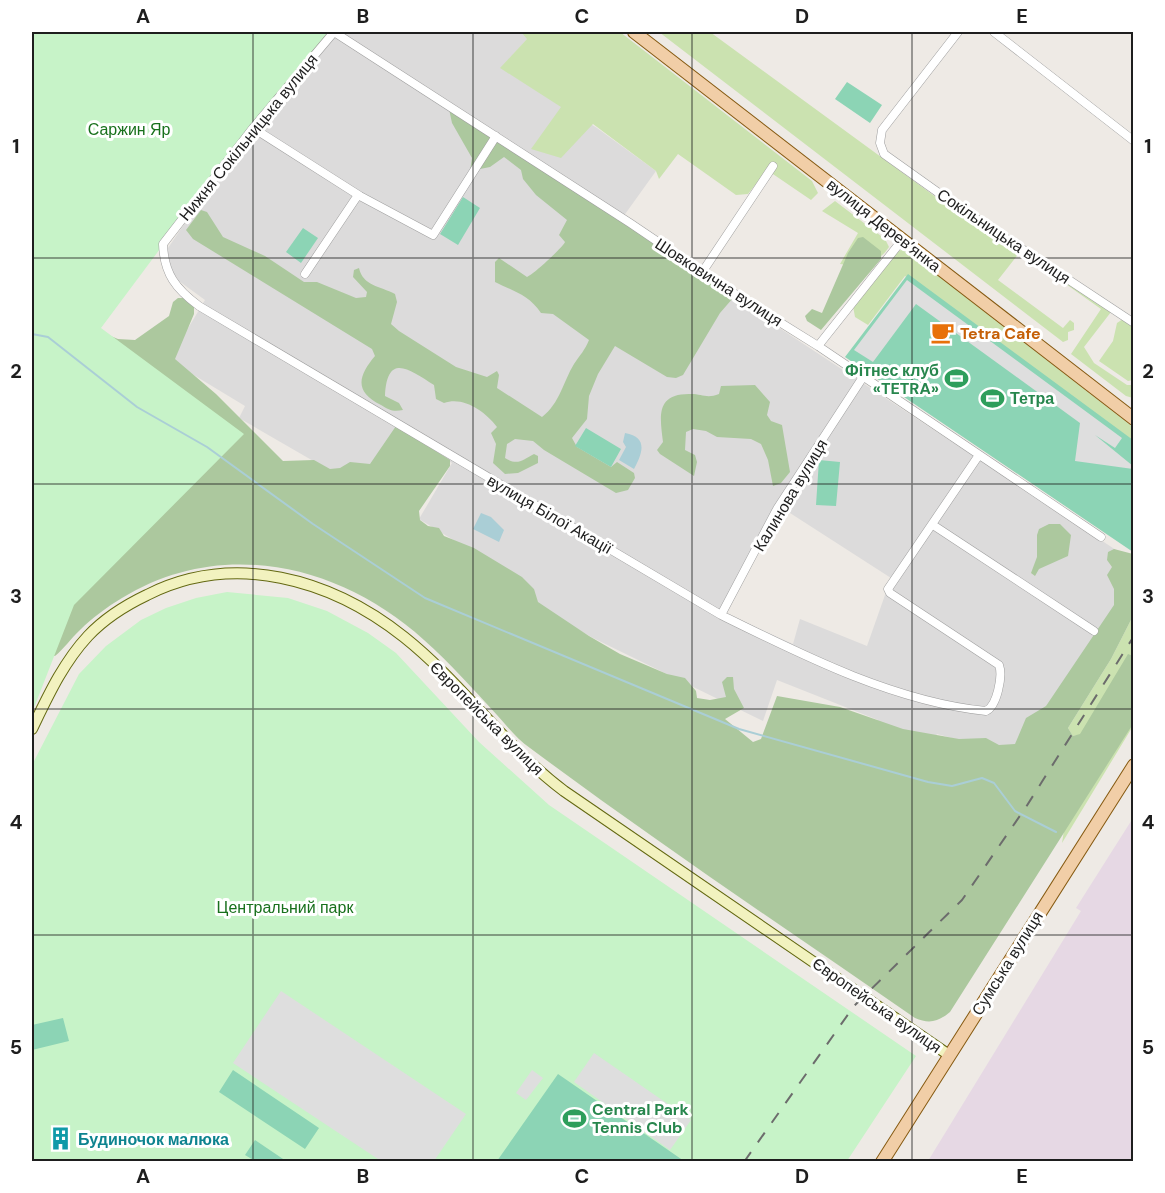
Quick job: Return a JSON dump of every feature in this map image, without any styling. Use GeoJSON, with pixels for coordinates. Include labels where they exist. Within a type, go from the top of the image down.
{"type":"FeatureCollection","features":[{"type":"Feature","properties":{"kind":"main road","name":"вулиця Дерев’янка"},"geometry":{"type":"LineString","coordinates":[[634,32],[1134,419]]}},
{"type":"Feature","properties":{"kind":"main road","name":"Європейська вулиця"},"geometry":{"type":"LineString","coordinates":[[32,729],[69,658],[101,623],[134,601],[177,582],[202,576],[256,574],[307,583],[356,605],[405,638],[528,763],[564,790],[949,1055]]}},
{"type":"Feature","properties":{"kind":"main road","name":"Сумська вулиця"},"geometry":{"type":"LineString","coordinates":[[882,1161],[1134,765]]}},
{"type":"Feature","properties":{"kind":"street","name":"Нижня Сокільницька вулиця"},"geometry":{"type":"LineString","coordinates":[[163,244],[253,128],[334,32]]}},
{"type":"Feature","properties":{"kind":"street","name":"Шовковична вулиця"},"geometry":{"type":"LineString","coordinates":[[334,32],[818,346],[1101,537]]}},
{"type":"Feature","properties":{"kind":"street","name":"Сокільницька вулиця"},"geometry":{"type":"LineString","coordinates":[[958,32],[882,130],[880,143],[888,158],[1134,323]]}},
{"type":"Feature","properties":{"kind":"street"},"geometry":{"type":"LineString","coordinates":[[994,32],[1134,141]]}},
{"type":"Feature","properties":{"kind":"street"},"geometry":{"type":"LineString","coordinates":[[253,128],[358,195],[433,236],[496,136]]}},
{"type":"Feature","properties":{"kind":"street"},"geometry":{"type":"LineString","coordinates":[[703,271],[773,166]]}},
{"type":"Feature","properties":{"kind":"street"},"geometry":{"type":"LineString","coordinates":[[305,274],[358,195]]}},
{"type":"Feature","properties":{"kind":"street"},"geometry":{"type":"LineString","coordinates":[[818,346],[903,239]]}},
{"type":"Feature","properties":{"kind":"street","name":"вулиця Білої Акації"},"geometry":{"type":"LineString","coordinates":[[163,244],[164,263],[170,280],[182,293],[200,306],[722,615],[782,645],[899,692],[988,710],[993,706],[1000,675],[999,665],[890,593],[889,585],[933,525]]}},
{"type":"Feature","properties":{"kind":"street","name":"Калинова вулиця"},"geometry":{"type":"LineString","coordinates":[[722,615],[777,509],[863,377]]}},
{"type":"Feature","properties":{"kind":"street"},"geometry":{"type":"LineString","coordinates":[[979,455],[933,525],[1094,631]]}},
{"type":"Feature","properties":{"kind":"shaded area"},"geometry":{"type":"Polygon","coordinates":[[[338,32],[525,32],[530,36],[501,68],[597,128],[656,171],[623,217],[703,271],[734,298],[1122,554],[1133,586],[1015,755],[937,734],[933,740],[876,725],[878,720],[777,680],[763,721],[593,638],[527,600],[534,589],[419,519],[452,463],[395,431],[360,488],[239,418],[245,406],[169,360],[205,300],[179,281],[168,265],[168,248],[213,182],[251,132],[262,125],[338,32]],[[776,504],[736,578],[728,597],[727,614],[793,644],[800,619],[867,646],[891,578],[776,504]]]}},
{"type":"Feature","properties":{"kind":"shaded area"},"geometry":{"type":"Polygon","coordinates":[[[907,280],[1122,438],[1115,448],[1095,435],[1133,466],[1133,469],[1075,461],[1080,423],[916,304],[873,362],[854,350],[907,280]]]}},
{"type":"Feature","properties":{"kind":"shaded area"},"geometry":{"type":"Polygon","coordinates":[[[1133,818],[1133,1161],[928,1161],[1081,911],[1076,908],[1133,818]]]}},
{"type":"Feature","properties":{"kind":"shaded area"},"geometry":{"type":"Polygon","coordinates":[[[281,991],[466,1114],[434,1161],[381,1161],[233,1063],[281,991]]]}},
{"type":"Feature","properties":{"kind":"shaded area"},"geometry":{"type":"Polygon","coordinates":[[[594,1053],[691,1120],[670,1150],[574,1082],[594,1053]]]}},
{"type":"Feature","properties":{"kind":"shaded area"},"geometry":{"type":"Polygon","coordinates":[[[532,1070],[543,1078],[526,1100],[516,1093],[532,1070]]]}},
{"type":"Feature","properties":{"kind":"green space"},"geometry":{"type":"Polygon","coordinates":[[[32,32],[329,32],[239,139],[98,331],[118,339],[135,340],[169,316],[173,302],[178,298],[184,298],[194,307],[194,314],[175,359],[216,394],[283,461],[314,460],[330,469],[340,468],[350,462],[370,464],[396,426],[450,460],[450,466],[419,511],[420,520],[428,526],[439,528],[444,536],[474,548],[522,577],[534,589],[538,602],[589,636],[620,654],[667,674],[685,678],[696,691],[697,698],[710,700],[726,697],[722,682],[727,677],[733,677],[734,689],[744,708],[725,719],[753,742],[761,739],[777,696],[840,707],[903,729],[959,739],[986,738],[999,745],[1015,744],[1026,718],[1046,706],[1114,605],[1114,589],[1107,575],[1112,567],[1107,560],[1108,552],[1114,549],[1133,554],[1133,616],[1111,659],[1068,728],[1073,736],[1080,734],[1128,654],[1133,656],[1133,724],[950,1012],[933,1021],[915,1018],[769,918],[525,744],[443,658],[391,614],[355,593],[318,577],[279,568],[239,564],[199,568],[160,579],[111,605],[74,636],[55,656],[50,655],[32,630],[32,32]]]}},
{"type":"Feature","properties":{"kind":"green space","name":"Саржин Яр"},"geometry":{"type":"Polygon","coordinates":[[[32,32],[328,32],[274,96],[101,328],[244,434],[74,605],[32,713],[32,32]]]}},
{"type":"Feature","properties":{"kind":"green space"},"geometry":{"type":"Polygon","coordinates":[[[521,32],[620,32],[812,181],[818,193],[811,200],[767,170],[748,194],[736,195],[678,154],[659,179],[656,171],[593,124],[561,158],[531,149],[561,107],[500,68],[527,39],[521,32]]]}},
{"type":"Feature","properties":{"kind":"green space"},"geometry":{"type":"Polygon","coordinates":[[[659,32],[710,32],[970,222],[1024,247],[998,280],[1063,328],[1070,320],[1074,323],[1074,330],[1068,332],[1068,340],[1063,342],[659,32]]]}},
{"type":"Feature","properties":{"kind":"green space"},"geometry":{"type":"Polygon","coordinates":[[[847,82],[882,105],[870,123],[835,99],[847,82]]]}},
{"type":"Feature","properties":{"kind":"green space"},"geometry":{"type":"Polygon","coordinates":[[[449,109],[610,211],[733,298],[720,313],[683,375],[676,378],[667,377],[615,346],[598,374],[589,396],[587,419],[572,438],[577,447],[611,467],[617,462],[634,473],[635,478],[628,490],[616,493],[533,441],[515,439],[507,444],[505,458],[517,462],[534,454],[538,456],[538,463],[518,473],[505,474],[493,463],[496,444],[491,433],[497,427],[492,421],[466,403],[451,401],[444,403],[436,399],[434,385],[408,370],[395,369],[390,373],[385,396],[399,403],[403,410],[391,410],[372,400],[363,389],[362,377],[375,356],[372,349],[193,239],[186,230],[201,210],[207,212],[223,237],[265,256],[304,282],[317,282],[356,298],[366,297],[367,292],[353,277],[354,270],[359,268],[368,282],[395,294],[397,302],[391,324],[399,331],[456,367],[487,377],[497,371],[499,375],[497,388],[542,417],[557,399],[570,371],[589,340],[553,314],[541,313],[526,298],[495,282],[495,262],[499,258],[527,277],[563,245],[565,242],[559,235],[567,220],[536,195],[523,179],[521,170],[504,157],[490,167],[470,171],[472,158],[452,123],[449,109]]]}},
{"type":"Feature","properties":{"kind":"green space"},"geometry":{"type":"Polygon","coordinates":[[[463,197],[480,208],[458,245],[440,234],[463,197]]]}},
{"type":"Feature","properties":{"kind":"green space"},"geometry":{"type":"Polygon","coordinates":[[[835,201],[885,239],[889,247],[879,258],[862,265],[840,264],[858,233],[822,211],[835,201]]]}},
{"type":"Feature","properties":{"kind":"green space"},"geometry":{"type":"Polygon","coordinates":[[[303,228],[318,238],[301,263],[286,252],[303,228]]]}},
{"type":"Feature","properties":{"kind":"green space"},"geometry":{"type":"Polygon","coordinates":[[[863,237],[881,251],[881,259],[821,330],[807,321],[805,316],[812,309],[822,313],[848,253],[858,238],[863,237]]]}},
{"type":"Feature","properties":{"kind":"green space"},"geometry":{"type":"Polygon","coordinates":[[[905,250],[1133,427],[1133,448],[905,276],[868,325],[855,317],[853,306],[895,253],[905,250]]]}},
{"type":"Feature","properties":{"kind":"green space"},"geometry":{"type":"Polygon","coordinates":[[[1048,267],[1111,312],[1084,347],[1094,363],[1127,385],[1133,385],[1133,398],[1126,396],[1071,354],[1101,309],[1046,270],[1048,267]]]}},
{"type":"Feature","properties":{"kind":"green space","name":"Тетра"},"geometry":{"type":"Polygon","coordinates":[[[908,274],[1133,440],[1133,552],[845,357],[908,274]]]}},
{"type":"Feature","properties":{"kind":"green space"},"geometry":{"type":"Polygon","coordinates":[[[1123,319],[1133,326],[1133,380],[1128,381],[1099,361],[1113,341],[1117,323],[1123,319]]]}},
{"type":"Feature","properties":{"kind":"green space"},"geometry":{"type":"Polygon","coordinates":[[[755,385],[770,402],[767,415],[771,421],[782,425],[790,472],[781,483],[773,486],[768,460],[761,444],[751,439],[717,437],[706,431],[693,429],[686,432],[685,450],[695,455],[697,462],[694,476],[657,450],[663,442],[662,408],[671,398],[691,394],[711,396],[719,394],[721,386],[755,385]]]}},
{"type":"Feature","properties":{"kind":"green space"},"geometry":{"type":"Polygon","coordinates":[[[586,428],[621,449],[611,467],[575,446],[586,428]]]}},
{"type":"Feature","properties":{"kind":"green space"},"geometry":{"type":"Polygon","coordinates":[[[819,460],[840,462],[836,506],[816,505],[819,460]]]}},
{"type":"Feature","properties":{"kind":"green space"},"geometry":{"type":"Polygon","coordinates":[[[1049,524],[1060,524],[1071,535],[1068,556],[1039,569],[1035,576],[1031,573],[1037,557],[1037,535],[1039,529],[1049,524]]]}},
{"type":"Feature","properties":{"kind":"green space","name":"Центральний парк"},"geometry":{"type":"Polygon","coordinates":[[[227,592],[288,598],[327,611],[368,633],[396,653],[479,742],[549,805],[916,1056],[847,1161],[32,1162],[32,765],[79,674],[106,646],[141,620],[166,608],[196,598],[227,592]]]}},
{"type":"Feature","properties":{"kind":"green space"},"geometry":{"type":"Polygon","coordinates":[[[1133,616],[1133,726],[1062,843],[1079,735],[1073,736],[1068,728],[1111,659],[1133,616]]]}},
{"type":"Feature","properties":{"kind":"green space"},"geometry":{"type":"Polygon","coordinates":[[[63,1018],[69,1041],[32,1050],[32,1025],[63,1018]]]}},
{"type":"Feature","properties":{"kind":"green space"},"geometry":{"type":"Polygon","coordinates":[[[233,1070],[319,1128],[305,1149],[219,1092],[233,1070]]]}},
{"type":"Feature","properties":{"kind":"green space","name":"Central Park Tennis Club"},"geometry":{"type":"Polygon","coordinates":[[[558,1074],[684,1161],[497,1161],[558,1074]]]}},
{"type":"Feature","properties":{"kind":"green space"},"geometry":{"type":"Polygon","coordinates":[[[255,1140],[286,1161],[255,1161],[245,1155],[255,1140]]]}},
{"type":"Feature","properties":{"kind":"water"},"geometry":{"type":"Polygon","coordinates":[[[625,433],[633,435],[641,442],[641,452],[634,469],[619,460],[626,447],[623,442],[625,433]]]}},
{"type":"Feature","properties":{"kind":"water"},"geometry":{"type":"Polygon","coordinates":[[[481,513],[491,517],[504,530],[499,542],[473,529],[481,513]]]}},
{"type":"Feature","properties":{"kind":"waterway"},"geometry":{"type":"LineString","coordinates":[[32,334],[48,337],[137,407],[207,447],[313,524],[425,598],[739,729],[928,782],[952,786],[982,778],[994,783],[1015,811],[1056,832]]}},
{"type":"Feature","properties":{"kind":"railway"},"geometry":{"type":"LineString","coordinates":[[744,1162],[854,1006],[962,900],[1026,807],[1134,636]]}},
{"type":"Feature","properties":{"kind":"place","name":"Tetra Cafe"},"geometry":{"type":"Point","coordinates":[942,333]}},
{"type":"Feature","properties":{"kind":"place","name":"Фітнес клуб «TETRA»"},"geometry":{"type":"Point","coordinates":[957,379]}},
{"type":"Feature","properties":{"kind":"place","name":"Тетра"},"geometry":{"type":"Point","coordinates":[992,398]}},
{"type":"Feature","properties":{"kind":"place","name":"Central Park Tennis Club"},"geometry":{"type":"Point","coordinates":[574,1118]}},
{"type":"Feature","properties":{"kind":"place","name":"Будиночок малюка"},"geometry":{"type":"Point","coordinates":[60,1139]}}]}
